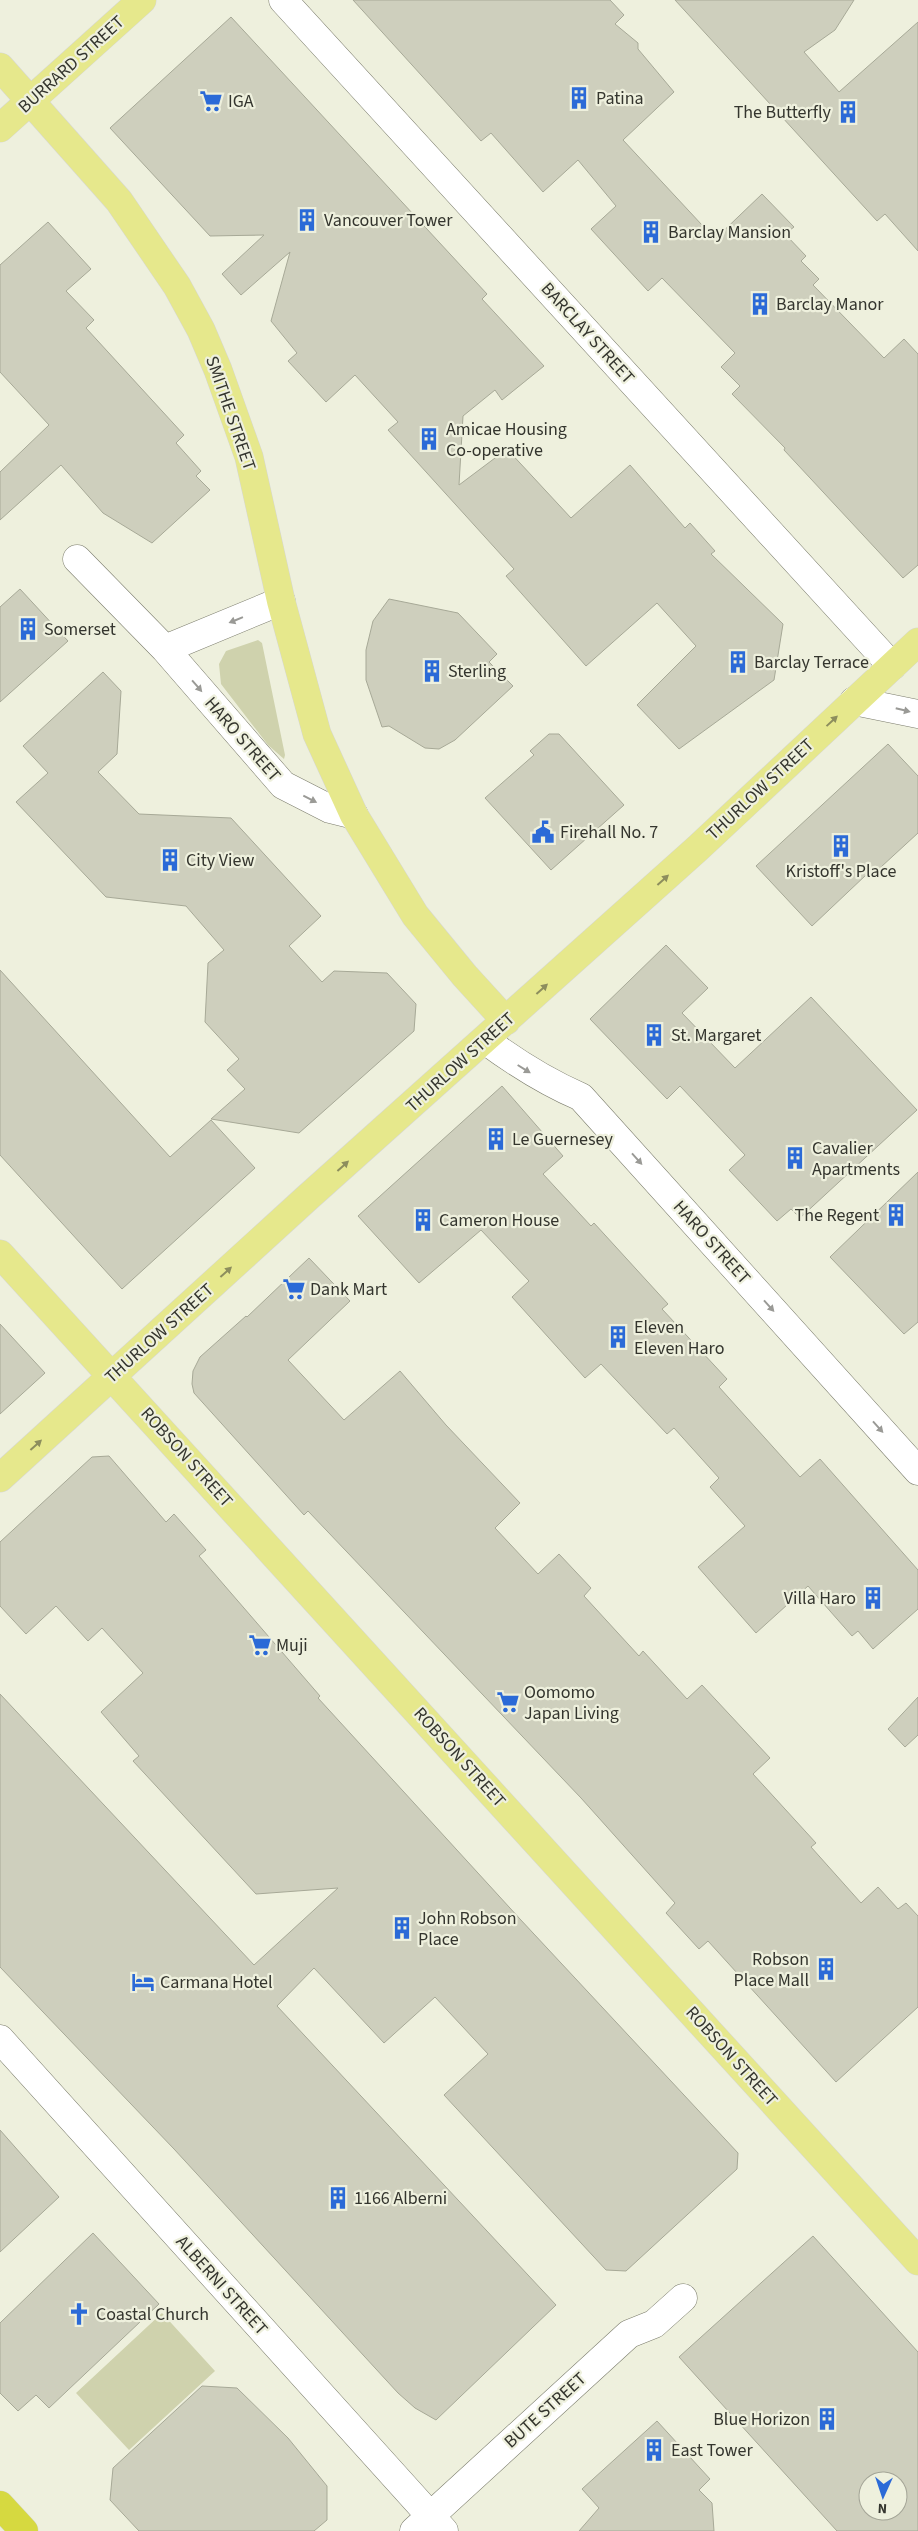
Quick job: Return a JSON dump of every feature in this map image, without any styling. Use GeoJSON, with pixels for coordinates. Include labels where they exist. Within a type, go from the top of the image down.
{"type":"FeatureCollection","features":[{"type":"Feature","properties":{"kind":"highway"},"geometry":{"type":"LineString","coordinates":[[0,2505],[24,2531]]}},
{"type":"Feature","properties":{"kind":"main road","name":"BURRARD STREET"},"geometry":{"type":"LineString","coordinates":[[0,128],[142,0]]}},
{"type":"Feature","properties":{"kind":"main road","name":"SMITHE STREET"},"geometry":{"type":"LineString","coordinates":[[0,67],[118,201],[177,286],[201,330],[249,457],[281,602],[317,734],[354,815]]}},
{"type":"Feature","properties":{"kind":"main road","name":"THURLOW STREET"},"geometry":{"type":"LineString","coordinates":[[0,1478],[698,848],[918,642]]}},
{"type":"Feature","properties":{"kind":"main road"},"geometry":{"type":"LineString","coordinates":[[354,815],[415,915],[465,976],[506,1021]]}},
{"type":"Feature","properties":{"kind":"main road","name":"ROBSON STREET"},"geometry":{"type":"LineString","coordinates":[[0,1254],[918,2261]]}},
{"type":"Feature","properties":{"kind":"street","name":"BARCLAY STREET"},"geometry":{"type":"LineString","coordinates":[[283,0],[892,666]]}},
{"type":"Feature","properties":{"kind":"street","name":"HARO STREET"},"geometry":{"type":"LineString","coordinates":[[77,559],[164,649],[283,785],[330,809],[354,815]]}},
{"type":"Feature","properties":{"kind":"street"},"geometry":{"type":"LineString","coordinates":[[164,649],[281,602]]}},
{"type":"Feature","properties":{"kind":"street"},"geometry":{"type":"LineString","coordinates":[[854,701],[918,714]]}},
{"type":"Feature","properties":{"kind":"street","name":"HARO STREET"},"geometry":{"type":"LineString","coordinates":[[485,1040],[515,1063],[546,1082],[581,1097],[918,1471]]}},
{"type":"Feature","properties":{"kind":"street","name":"ALBERNI STREET"},"geometry":{"type":"LineString","coordinates":[[0,2039],[429,2526]]}},
{"type":"Feature","properties":{"kind":"street","name":"BUTE STREET"},"geometry":{"type":"LineString","coordinates":[[429,2526],[628,2334],[654,2324],[683,2298]]}},
{"type":"Feature","properties":{"kind":"green space"},"geometry":{"type":"Polygon","coordinates":[[[258,640],[262,643],[285,755],[284,759],[268,745],[221,684],[219,664],[226,651],[258,640]]]}},
{"type":"Feature","properties":{"kind":"green space"},"geometry":{"type":"Polygon","coordinates":[[[162,2313],[215,2371],[129,2450],[76,2393],[162,2313]]]}},
{"type":"Feature","properties":{"kind":"building"},"geometry":{"type":"Polygon","coordinates":[[[353,0],[610,0],[624,15],[615,24],[638,43],[638,49],[674,92],[623,140],[715,239],[762,194],[794,227],[785,234],[806,256],[801,261],[819,279],[813,285],[884,358],[904,339],[918,354],[918,565],[903,578],[784,450],[785,448],[732,394],[740,386],[721,367],[735,353],[662,278],[648,291],[591,229],[616,206],[578,160],[543,192],[491,133],[481,141],[353,0]]]}},
{"type":"Feature","properties":{"kind":"building","name":"The Butterfly"},"geometry":{"type":"Polygon","coordinates":[[[675,0],[854,0],[835,30],[804,52],[839,92],[918,22],[918,251],[885,214],[877,221],[675,0]]]}},
{"type":"Feature","properties":{"kind":"building"},"geometry":{"type":"Polygon","coordinates":[[[231,17],[487,294],[482,299],[544,366],[502,400],[495,390],[463,416],[459,485],[507,449],[571,518],[630,465],[685,528],[690,523],[715,551],[711,554],[783,624],[774,680],[679,749],[637,705],[696,646],[657,603],[586,666],[506,576],[514,569],[388,430],[398,422],[355,375],[326,402],[288,361],[297,353],[271,321],[290,252],[241,295],[222,274],[264,235],[210,236],[110,128],[231,17]]]}},
{"type":"Feature","properties":{"kind":"building"},"geometry":{"type":"Polygon","coordinates":[[[48,222],[91,269],[66,291],[94,320],[86,328],[184,435],[176,443],[201,471],[196,476],[210,490],[152,543],[103,513],[61,465],[0,520],[0,472],[49,425],[0,372],[0,265],[48,222]]]}},
{"type":"Feature","properties":{"kind":"building","name":"Somerset"},"geometry":{"type":"Polygon","coordinates":[[[20,589],[68,641],[0,702],[0,607],[20,589]]]}},
{"type":"Feature","properties":{"kind":"building","name":"Sterling"},"geometry":{"type":"Polygon","coordinates":[[[389,599],[458,613],[497,654],[489,662],[513,686],[455,740],[439,749],[425,748],[389,726],[382,727],[366,680],[366,650],[373,621],[389,599]]]}},
{"type":"Feature","properties":{"kind":"building","name":"City View"},"geometry":{"type":"Polygon","coordinates":[[[103,672],[121,691],[117,754],[98,772],[139,814],[231,818],[321,916],[289,946],[322,982],[334,971],[387,973],[416,1004],[414,1031],[299,1133],[211,1119],[245,1089],[227,1070],[239,1059],[205,1022],[208,963],[224,950],[186,906],[106,897],[16,802],[48,773],[23,746],[103,672]]]}},
{"type":"Feature","properties":{"kind":"building"},"geometry":{"type":"Polygon","coordinates":[[[549,734],[559,734],[624,805],[551,870],[485,798],[534,755],[530,751],[549,734]]]}},
{"type":"Feature","properties":{"kind":"building","name":"Kristoff's Place"},"geometry":{"type":"Polygon","coordinates":[[[888,744],[918,776],[918,833],[869,878],[866,875],[812,926],[756,866],[888,744]]]}},
{"type":"Feature","properties":{"kind":"building"},"geometry":{"type":"Polygon","coordinates":[[[666,945],[708,988],[682,1013],[735,1068],[811,997],[917,1110],[800,1218],[791,1209],[777,1221],[729,1170],[745,1155],[680,1086],[667,1099],[590,1019],[666,945]]]}},
{"type":"Feature","properties":{"kind":"building"},"geometry":{"type":"Polygon","coordinates":[[[0,970],[170,1157],[211,1120],[255,1168],[122,1289],[0,1155],[0,970]]]}},
{"type":"Feature","properties":{"kind":"building"},"geometry":{"type":"Polygon","coordinates":[[[502,1086],[563,1156],[543,1174],[591,1226],[594,1223],[668,1304],[662,1309],[727,1379],[719,1387],[800,1477],[820,1459],[918,1570],[918,1609],[873,1649],[858,1631],[852,1636],[808,1586],[756,1633],[698,1567],[745,1526],[710,1487],[719,1478],[674,1428],[667,1434],[601,1364],[585,1378],[512,1297],[529,1281],[481,1230],[419,1283],[358,1216],[502,1086]]]}},
{"type":"Feature","properties":{"kind":"building","name":"The Regent"},"geometry":{"type":"Polygon","coordinates":[[[918,1172],[918,1322],[904,1334],[830,1257],[918,1172]]]}},
{"type":"Feature","properties":{"kind":"building"},"geometry":{"type":"Polygon","coordinates":[[[309,1258],[350,1301],[288,1360],[344,1420],[400,1371],[446,1425],[520,1503],[495,1528],[538,1574],[559,1554],[591,1588],[584,1596],[639,1656],[643,1651],[687,1699],[702,1685],[770,1758],[753,1774],[816,1843],[811,1847],[861,1903],[878,1887],[898,1909],[906,1903],[918,1916],[918,2007],[836,2082],[708,1941],[699,1949],[666,1913],[675,1903],[581,1798],[308,1511],[304,1515],[194,1393],[192,1384],[193,1371],[200,1357],[247,1317],[309,1258]]]}},
{"type":"Feature","properties":{"kind":"building"},"geometry":{"type":"Polygon","coordinates":[[[0,1324],[45,1373],[0,1414],[0,1324]]]}},
{"type":"Feature","properties":{"kind":"building"},"geometry":{"type":"Polygon","coordinates":[[[109,1456],[166,1522],[174,1514],[206,1550],[199,1556],[320,1696],[318,1698],[738,2153],[737,2169],[626,2271],[606,2270],[444,2095],[488,2054],[435,1997],[384,2043],[314,1968],[277,2006],[556,2305],[436,2420],[415,2408],[398,2393],[174,2149],[0,1967],[0,1694],[254,1965],[338,1888],[256,1894],[133,1761],[139,1756],[101,1712],[143,1673],[102,1628],[88,1641],[56,1606],[26,1634],[0,1606],[0,1542],[92,1457],[109,1456]]]}},
{"type":"Feature","properties":{"kind":"building"},"geometry":{"type":"Polygon","coordinates":[[[918,1697],[918,1735],[905,1747],[888,1729],[918,1697]]]}},
{"type":"Feature","properties":{"kind":"building"},"geometry":{"type":"Polygon","coordinates":[[[0,2130],[59,2197],[0,2252],[0,2130]]]}},
{"type":"Feature","properties":{"kind":"building","name":"Coastal Church"},"geometry":{"type":"Polygon","coordinates":[[[93,2233],[159,2304],[49,2408],[36,2395],[18,2411],[0,2393],[0,2323],[93,2233]]]}},
{"type":"Feature","properties":{"kind":"building","name":"Blue Horizon"},"geometry":{"type":"Polygon","coordinates":[[[813,2236],[918,2352],[918,2531],[837,2531],[679,2357],[813,2236]]]}},
{"type":"Feature","properties":{"kind":"building"},"geometry":{"type":"Polygon","coordinates":[[[202,2386],[237,2388],[288,2438],[327,2486],[327,2520],[314,2531],[139,2531],[110,2500],[113,2468],[202,2386]]]}},
{"type":"Feature","properties":{"kind":"building","name":"East Tower"},"geometry":{"type":"Polygon","coordinates":[[[657,2421],[710,2479],[699,2490],[712,2503],[714,2531],[579,2531],[599,2508],[582,2489],[657,2421]]]}},
{"type":"Feature","properties":{"kind":"place","name":"Patina"},"geometry":{"type":"Point","coordinates":[579,98]}},
{"type":"Feature","properties":{"kind":"place","name":"IGA"},"geometry":{"type":"Point","coordinates":[211,101]}},
{"type":"Feature","properties":{"kind":"place","name":"The Butterfly"},"geometry":{"type":"Point","coordinates":[848,112]}},
{"type":"Feature","properties":{"kind":"place","name":"Vancouver Tower"},"geometry":{"type":"Point","coordinates":[307,220]}},
{"type":"Feature","properties":{"kind":"place","name":"Barclay Mansion"},"geometry":{"type":"Point","coordinates":[651,232]}},
{"type":"Feature","properties":{"kind":"place","name":"Barclay Manor"},"geometry":{"type":"Point","coordinates":[760,304]}},
{"type":"Feature","properties":{"kind":"place","name":"Amicae Housing Co-operative"},"geometry":{"type":"Point","coordinates":[429,439]}},
{"type":"Feature","properties":{"kind":"place","name":"Somerset"},"geometry":{"type":"Point","coordinates":[28,629]}},
{"type":"Feature","properties":{"kind":"place","name":"Barclay Terrace"},"geometry":{"type":"Point","coordinates":[738,662]}},
{"type":"Feature","properties":{"kind":"place","name":"Sterling"},"geometry":{"type":"Point","coordinates":[432,671]}},
{"type":"Feature","properties":{"kind":"place","name":"Firehall No. 7"},"geometry":{"type":"Point","coordinates":[543,832]}},
{"type":"Feature","properties":{"kind":"place","name":"Kristoff's Place"},"geometry":{"type":"Point","coordinates":[841,846]}},
{"type":"Feature","properties":{"kind":"place","name":"City View"},"geometry":{"type":"Point","coordinates":[170,860]}},
{"type":"Feature","properties":{"kind":"place","name":"St. Margaret"},"geometry":{"type":"Point","coordinates":[654,1035]}},
{"type":"Feature","properties":{"kind":"place","name":"Le Guernesey"},"geometry":{"type":"Point","coordinates":[496,1139]}},
{"type":"Feature","properties":{"kind":"place","name":"Cavalier Apartments"},"geometry":{"type":"Point","coordinates":[795,1158]}},
{"type":"Feature","properties":{"kind":"place","name":"The Regent"},"geometry":{"type":"Point","coordinates":[896,1215]}},
{"type":"Feature","properties":{"kind":"place","name":"Cameron House"},"geometry":{"type":"Point","coordinates":[423,1220]}},
{"type":"Feature","properties":{"kind":"place","name":"Dank Mart"},"geometry":{"type":"Point","coordinates":[294,1289]}},
{"type":"Feature","properties":{"kind":"place","name":"Eleven Eleven Haro"},"geometry":{"type":"Point","coordinates":[618,1337]}},
{"type":"Feature","properties":{"kind":"place","name":"Villa Haro"},"geometry":{"type":"Point","coordinates":[873,1598]}},
{"type":"Feature","properties":{"kind":"place","name":"Muji"},"geometry":{"type":"Point","coordinates":[260,1645]}},
{"type":"Feature","properties":{"kind":"place","name":"Oomomo Japan Living"},"geometry":{"type":"Point","coordinates":[508,1702]}},
{"type":"Feature","properties":{"kind":"place","name":"John Robson Place"},"geometry":{"type":"Point","coordinates":[402,1928]}},
{"type":"Feature","properties":{"kind":"place","name":"Robson Place Mall"},"geometry":{"type":"Point","coordinates":[826,1969]}},
{"type":"Feature","properties":{"kind":"place","name":"Carmana Hotel"},"geometry":{"type":"Point","coordinates":[143,1982]}},
{"type":"Feature","properties":{"kind":"place","name":"1166 Alberni"},"geometry":{"type":"Point","coordinates":[338,2198]}},
{"type":"Feature","properties":{"kind":"place","name":"Coastal Church"},"geometry":{"type":"Point","coordinates":[79,2314]}},
{"type":"Feature","properties":{"kind":"place","name":"Blue Horizon"},"geometry":{"type":"Point","coordinates":[827,2419]}},
{"type":"Feature","properties":{"kind":"place","name":"East Tower"},"geometry":{"type":"Point","coordinates":[654,2450]}}]}
